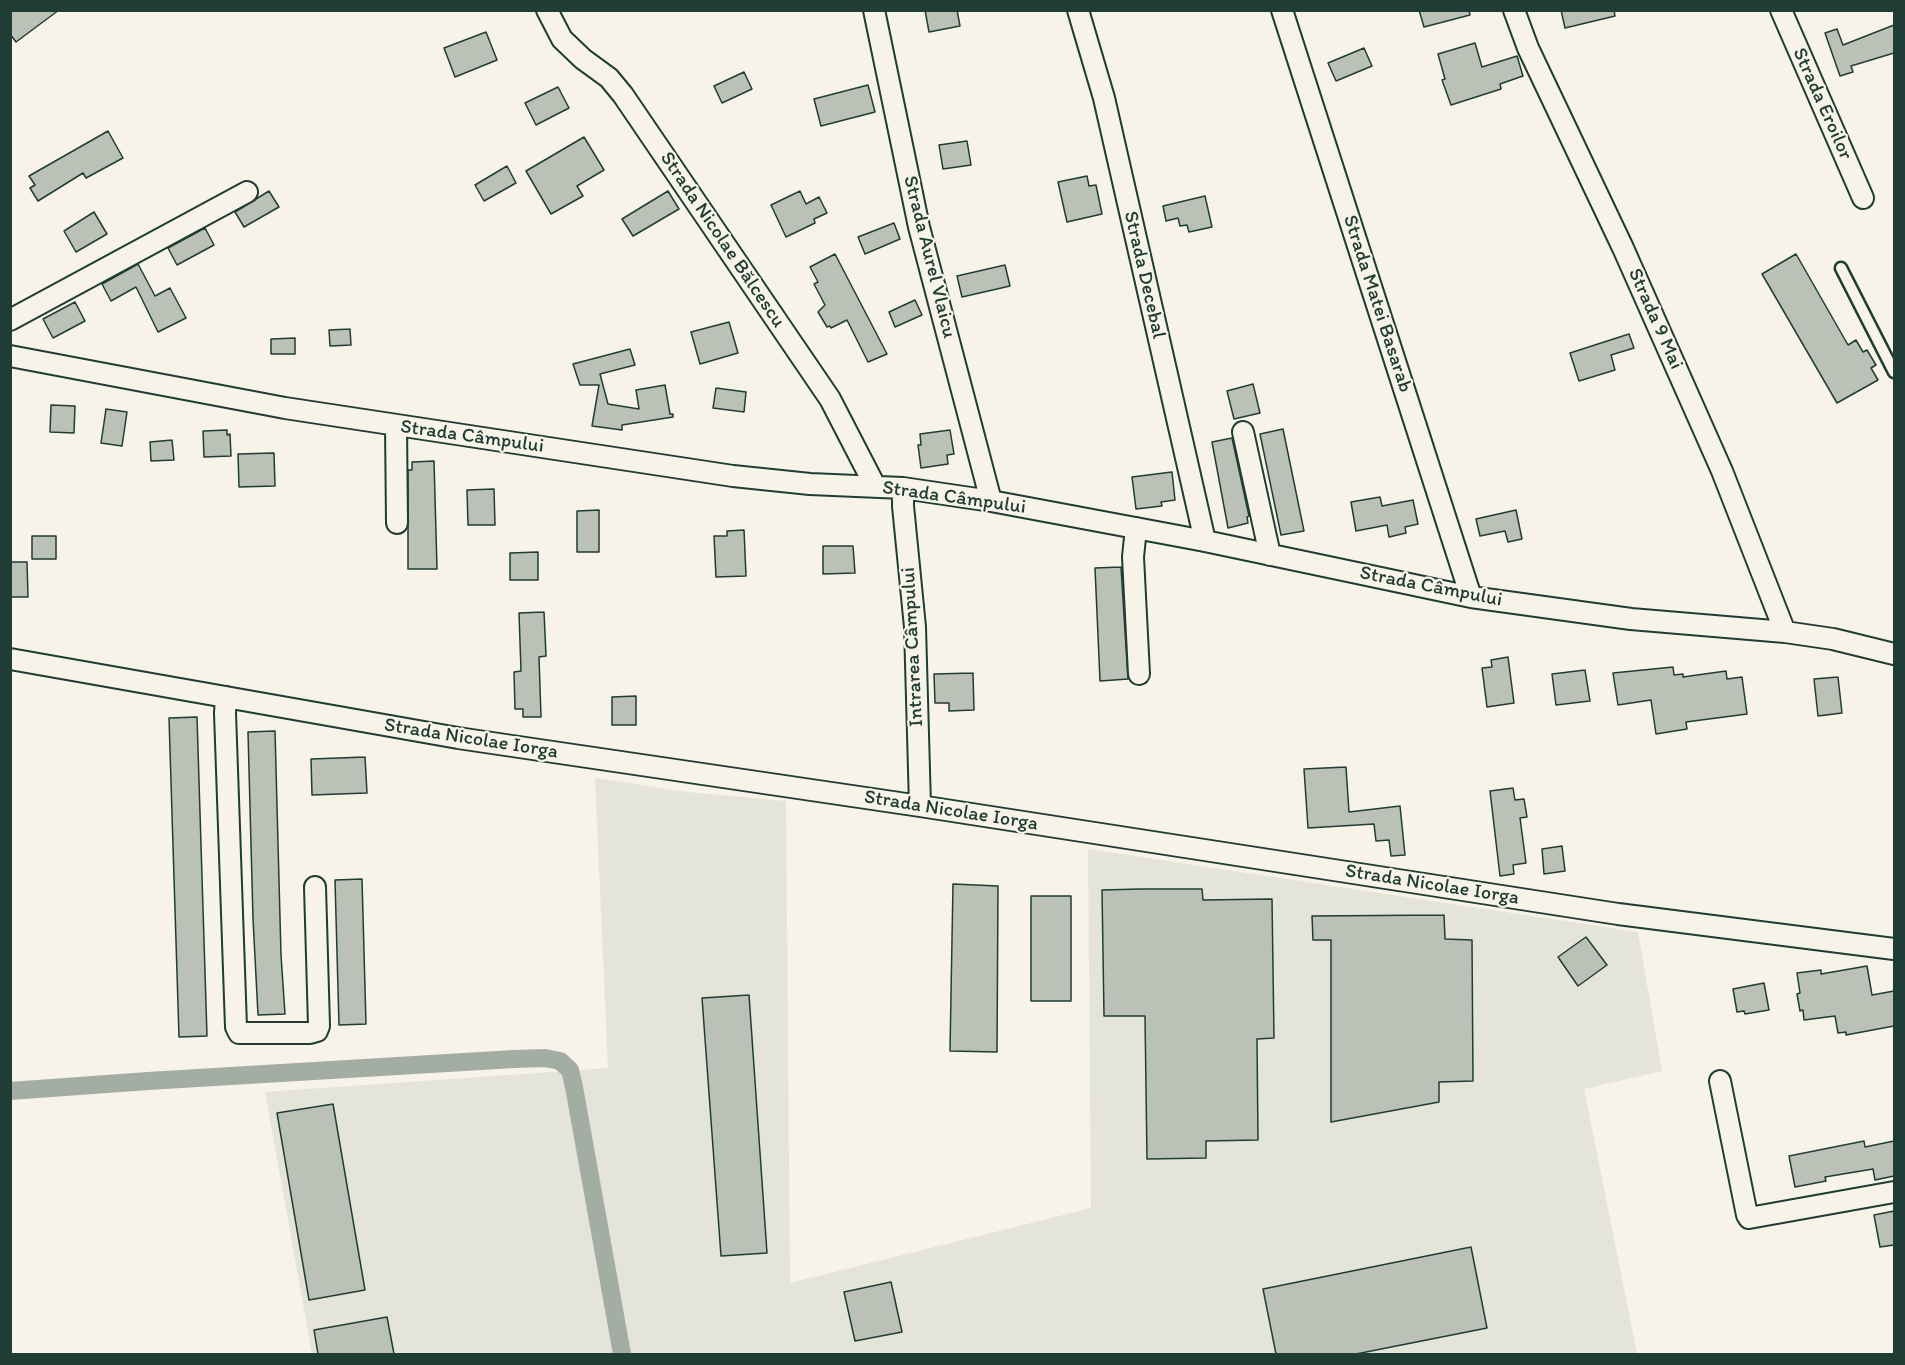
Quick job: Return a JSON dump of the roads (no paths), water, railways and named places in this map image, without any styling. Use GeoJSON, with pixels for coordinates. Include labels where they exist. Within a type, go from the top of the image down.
{"type":"FeatureCollection","features":[{"type":"Feature","properties":{"kind":"street","name":"Strada Nicolae Bălcescu"},"geometry":{"type":"LineString","coordinates":[[547,10],[562,39],[609,78],[623,95],[830,399],[875,486]]}},
{"type":"Feature","properties":{"kind":"street","name":"Strada Aurel Vlaicu"},"geometry":{"type":"LineString","coordinates":[[874,10],[919,227],[991,501]]}},
{"type":"Feature","properties":{"kind":"street","name":"Strada Decebal"},"geometry":{"type":"LineString","coordinates":[[1078,10],[1104,98],[1205,541]]}},
{"type":"Feature","properties":{"kind":"street","name":"Strada Matei Basarab"},"geometry":{"type":"LineString","coordinates":[[1282,10],[1471,597]]}},
{"type":"Feature","properties":{"kind":"street","name":"Strada 9 Mai"},"geometry":{"type":"LineString","coordinates":[[1514,10],[1528,48],[1623,248],[1717,461],[1785,632]]}},
{"type":"Feature","properties":{"kind":"street","name":"Strada Eroilor"},"geometry":{"type":"LineString","coordinates":[[1781,10],[1863,198]]}},
{"type":"Feature","properties":{"kind":"street"},"geometry":{"type":"LineString","coordinates":[[10,320],[247,192]]}},
{"type":"Feature","properties":{"kind":"street","name":"Strada Câmpului"},"geometry":{"type":"LineString","coordinates":[[10,356],[285,408],[733,477],[810,484],[903,488],[991,501],[1205,541],[1471,597],[1631,619],[1785,632],[1833,639],[1894,654]]}},
{"type":"Feature","properties":{"kind":"street"},"geometry":{"type":"LineString","coordinates":[[396,426],[397,523]]}},
{"type":"Feature","properties":{"kind":"street"},"geometry":{"type":"LineString","coordinates":[[1244,432],[1270,555]]}},
{"type":"Feature","properties":{"kind":"street","name":"Intrarea Câmpului"},"geometry":{"type":"LineString","coordinates":[[903,488],[915,627],[920,806]]}},
{"type":"Feature","properties":{"kind":"street"},"geometry":{"type":"LineString","coordinates":[[1136,528],[1133,557],[1139,674]]}},
{"type":"Feature","properties":{"kind":"street","name":"Strada Nicolae Iorga"},"geometry":{"type":"LineString","coordinates":[[10,658],[458,738],[920,806],[1606,912],[1894,950]]}},
{"type":"Feature","properties":{"kind":"street"},"geometry":{"type":"LineString","coordinates":[[226,697],[235,1015],[239,1033],[310,1033],[317,1030],[319,1026],[315,887]]}},
{"type":"Feature","properties":{"kind":"street"},"geometry":{"type":"LineString","coordinates":[[1720,1081],[1749,1218],[1894,1192]]}},
{"type":"Feature","properties":{"kind":"lane"},"geometry":{"type":"LineString","coordinates":[[1841,268],[1894,372]]}},
{"type":"Feature","properties":{"kind":"waterway"},"geometry":{"type":"LineString","coordinates":[[10,1091],[514,1059],[545,1058],[560,1061],[570,1070],[574,1087],[622,1354]]}}]}
